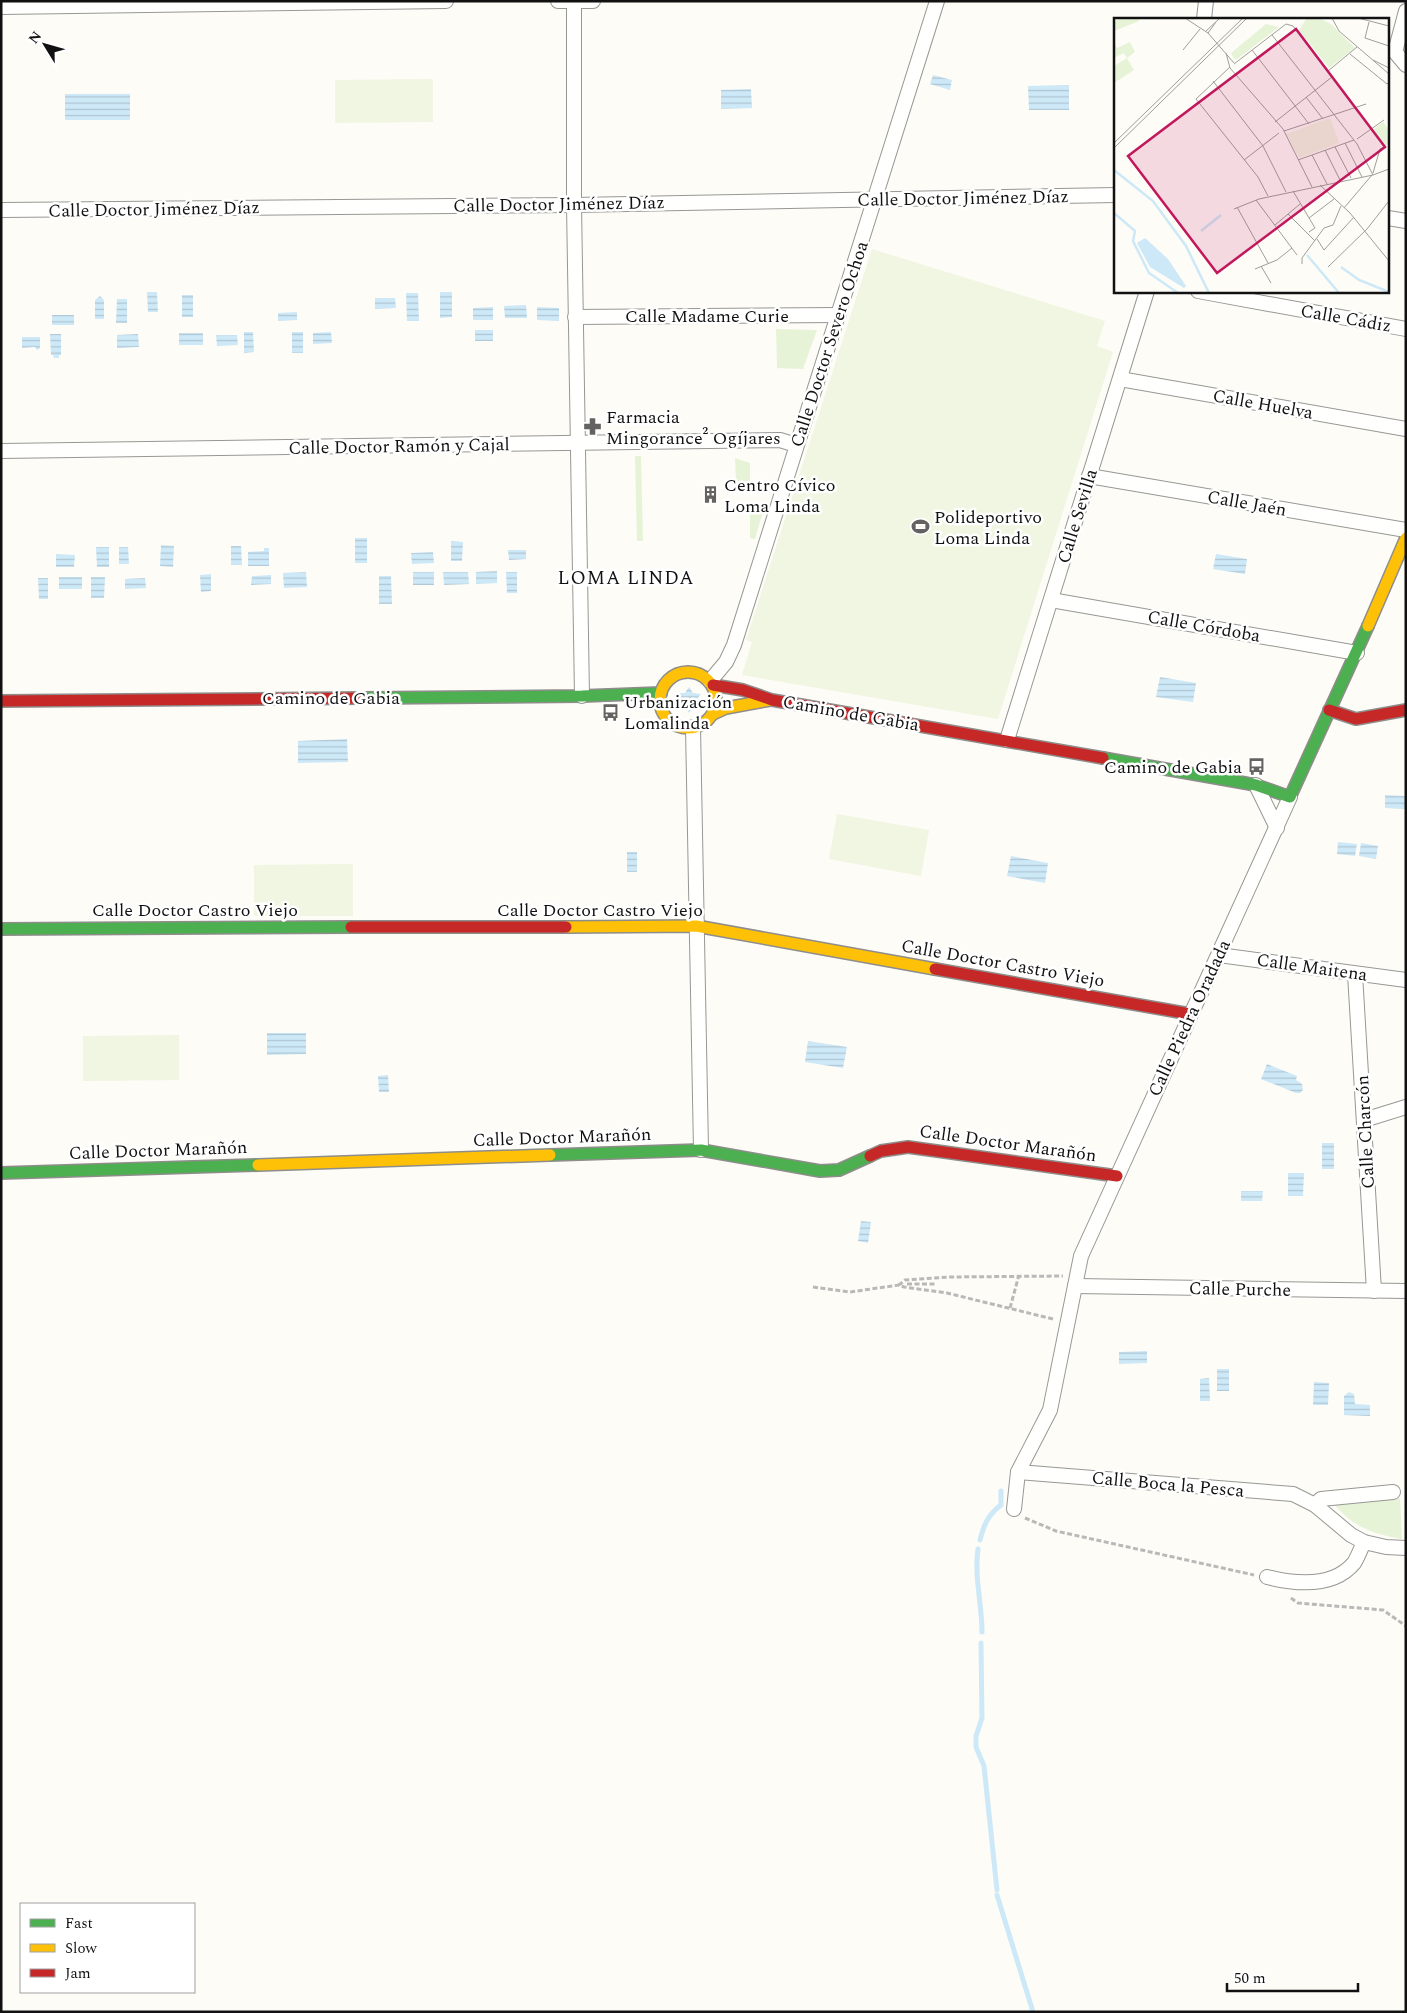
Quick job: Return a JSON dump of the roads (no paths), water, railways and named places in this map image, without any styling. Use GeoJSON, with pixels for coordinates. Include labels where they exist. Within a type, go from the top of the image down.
{"type":"FeatureCollection","features":[{"type":"Feature","properties":{"kind":"street"},"geometry":{"type":"LineString","coordinates":[[1,7],[446,1]]}},
{"type":"Feature","properties":{"kind":"street"},"geometry":{"type":"LineString","coordinates":[[558,1],[593,1]]}},
{"type":"Feature","properties":{"kind":"street","name":"Calle Doctor Severo Ochoa"},"geometry":{"type":"LineString","coordinates":[[711,683],[726,662],[734,645],[937,1]]}},
{"type":"Feature","properties":{"kind":"street"},"geometry":{"type":"LineString","coordinates":[[1204,18],[1206,1]]}},
{"type":"Feature","properties":{"kind":"street"},"geometry":{"type":"LineString","coordinates":[[574,2],[574,204],[582,696]]}},
{"type":"Feature","properties":{"kind":"street"},"geometry":{"type":"LineString","coordinates":[[1406,10],[1394,52],[1406,65]]}},
{"type":"Feature","properties":{"kind":"street","name":"Calle Doctor Jiménez Díaz"},"geometry":{"type":"LineString","coordinates":[[1,210],[574,204],[1114,195]]}},
{"type":"Feature","properties":{"kind":"street"},"geometry":{"type":"LineString","coordinates":[[1390,218],[1406,222]]}},
{"type":"Feature","properties":{"kind":"street","name":"Calle Sevilla"},"geometry":{"type":"LineString","coordinates":[[1007,740],[1147,292]]}},
{"type":"Feature","properties":{"kind":"street","name":"Calle Cádiz"},"geometry":{"type":"LineString","coordinates":[[1204,292],[1406,328]]}},
{"type":"Feature","properties":{"kind":"street","name":"Calle Madame Curie"},"geometry":{"type":"LineString","coordinates":[[576,317],[839,315]]}},
{"type":"Feature","properties":{"kind":"street","name":"Calle Huelva"},"geometry":{"type":"LineString","coordinates":[[1120,379],[1406,429]]}},
{"type":"Feature","properties":{"kind":"street","name":"Calle Doctor Ramón y Cajal"},"geometry":{"type":"LineString","coordinates":[[1,452],[780,440],[796,445]]}},
{"type":"Feature","properties":{"kind":"street","name":"Calle Jaén"},"geometry":{"type":"LineString","coordinates":[[1089,476],[1406,530]]}},
{"type":"Feature","properties":{"kind":"street","name":"Calle Piedra Oradada"},"geometry":{"type":"LineString","coordinates":[[1014,1510],[1018,1472],[1050,1410],[1075,1281],[1082,1256],[1190,1014],[1219,955],[1329,710],[1357,653],[1406,538]]}},
{"type":"Feature","properties":{"kind":"street","name":"Calle Córdoba"},"geometry":{"type":"LineString","coordinates":[[1051,600],[1357,653]]}},
{"type":"Feature","properties":{"kind":"street"},"geometry":{"type":"LineString","coordinates":[[686,672],[703,676],[711,683],[716,700],[708,720],[693,727],[684,728],[675,725],[662,711],[661,693],[670,678],[686,672]]}},
{"type":"Feature","properties":{"kind":"street","name":"Camino de Gabia"},"geometry":{"type":"LineString","coordinates":[[711,683],[753,691],[772,700],[1293,792]]}},
{"type":"Feature","properties":{"kind":"street","name":"Camino de Gabia"},"geometry":{"type":"LineString","coordinates":[[1,700],[582,696],[661,693]]}},
{"type":"Feature","properties":{"kind":"street","name":"Camino de Gabia"},"geometry":{"type":"LineString","coordinates":[[712,714],[726,708],[772,700]]}},
{"type":"Feature","properties":{"kind":"street"},"geometry":{"type":"LineString","coordinates":[[1329,710],[1356,719],[1406,710]]}},
{"type":"Feature","properties":{"kind":"street"},"geometry":{"type":"LineString","coordinates":[[693,727],[701,1150]]}},
{"type":"Feature","properties":{"kind":"street"},"geometry":{"type":"LineString","coordinates":[[1256,785],[1277,828]]}},
{"type":"Feature","properties":{"kind":"street","name":"Calle Doctor Castro Viejo"},"geometry":{"type":"LineString","coordinates":[[1,929],[696,926],[1190,1014]]}},
{"type":"Feature","properties":{"kind":"street","name":"Calle Maitena"},"geometry":{"type":"LineString","coordinates":[[1219,955],[1406,980]]}},
{"type":"Feature","properties":{"kind":"street","name":"Calle Charcón"},"geometry":{"type":"LineString","coordinates":[[1355,974],[1374,1291]]}},
{"type":"Feature","properties":{"kind":"street"},"geometry":{"type":"LineString","coordinates":[[1364,1120],[1406,1107]]}},
{"type":"Feature","properties":{"kind":"street","name":"Calle Doctor Marañón"},"geometry":{"type":"LineString","coordinates":[[1,1173],[701,1150],[820,1171],[839,1170],[881,1151],[908,1147],[1117,1176]]}},
{"type":"Feature","properties":{"kind":"street","name":"Calle Purche"},"geometry":{"type":"LineString","coordinates":[[1075,1281],[1406,1291]]}},
{"type":"Feature","properties":{"kind":"street","name":"Calle Boca la Pesca"},"geometry":{"type":"LineString","coordinates":[[1018,1472],[1293,1494],[1316,1505],[1350,1535],[1364,1542],[1386,1547],[1406,1548]]}},
{"type":"Feature","properties":{"kind":"street"},"geometry":{"type":"LineString","coordinates":[[1316,1505],[1321,1499],[1393,1492]]}},
{"type":"Feature","properties":{"kind":"street"},"geometry":{"type":"LineString","coordinates":[[1267,1578],[1285,1582],[1326,1580],[1342,1573],[1354,1562],[1364,1542]]}},
{"type":"Feature","properties":{"kind":"water"},"geometry":{"type":"Polygon","coordinates":[[[933,75],[952,80],[950,90],[930,84],[933,75]]]}},
{"type":"Feature","properties":{"kind":"water"},"geometry":{"type":"Polygon","coordinates":[[[1069,85],[1069,110],[1029,110],[1028,86],[1069,85]]]}},
{"type":"Feature","properties":{"kind":"water"},"geometry":{"type":"Polygon","coordinates":[[[751,89],[752,108],[721,109],[721,90],[751,89]]]}},
{"type":"Feature","properties":{"kind":"water"},"geometry":{"type":"Polygon","coordinates":[[[65,94],[130,94],[130,120],[65,120],[65,94]]]}},
{"type":"Feature","properties":{"kind":"water"},"geometry":{"type":"Polygon","coordinates":[[[147,292],[157,292],[158,312],[148,312],[147,292]]]}},
{"type":"Feature","properties":{"kind":"water"},"geometry":{"type":"Polygon","coordinates":[[[440,292],[452,292],[452,317],[440,318],[440,292]]]}},
{"type":"Feature","properties":{"kind":"water"},"geometry":{"type":"Polygon","coordinates":[[[406,293],[418,293],[419,321],[407,321],[406,293]]]}},
{"type":"Feature","properties":{"kind":"water"},"geometry":{"type":"Polygon","coordinates":[[[182,295],[193,295],[193,317],[182,317],[182,295]]]}},
{"type":"Feature","properties":{"kind":"water"},"geometry":{"type":"Polygon","coordinates":[[[100,296],[104,300],[104,319],[95,319],[95,300],[100,296]]]}},
{"type":"Feature","properties":{"kind":"water"},"geometry":{"type":"Polygon","coordinates":[[[375,298],[395,298],[396,308],[375,309],[375,298]]]}},
{"type":"Feature","properties":{"kind":"water"},"geometry":{"type":"Polygon","coordinates":[[[117,299],[127,299],[127,323],[116,323],[117,299]]]}},
{"type":"Feature","properties":{"kind":"water"},"geometry":{"type":"Polygon","coordinates":[[[526,305],[527,318],[505,318],[504,306],[526,305]]]}},
{"type":"Feature","properties":{"kind":"water"},"geometry":{"type":"Polygon","coordinates":[[[493,307],[493,320],[473,320],[473,308],[493,307]]]}},
{"type":"Feature","properties":{"kind":"water"},"geometry":{"type":"Polygon","coordinates":[[[537,307],[559,308],[559,321],[537,320],[537,307]]]}},
{"type":"Feature","properties":{"kind":"water"},"geometry":{"type":"Polygon","coordinates":[[[297,312],[297,320],[278,321],[278,313],[297,312]]]}},
{"type":"Feature","properties":{"kind":"water"},"geometry":{"type":"Polygon","coordinates":[[[52,315],[74,315],[74,325],[52,325],[52,315]]]}},
{"type":"Feature","properties":{"kind":"water"},"geometry":{"type":"Polygon","coordinates":[[[475,330],[493,330],[493,341],[475,341],[475,330]]]}},
{"type":"Feature","properties":{"kind":"water"},"geometry":{"type":"Polygon","coordinates":[[[244,332],[253,332],[254,352],[244,353],[244,332]]]}},
{"type":"Feature","properties":{"kind":"water"},"geometry":{"type":"Polygon","coordinates":[[[292,332],[303,332],[303,353],[292,353],[292,332]]]}},
{"type":"Feature","properties":{"kind":"water"},"geometry":{"type":"Polygon","coordinates":[[[331,332],[332,343],[313,344],[313,333],[331,332]]]}},
{"type":"Feature","properties":{"kind":"water"},"geometry":{"type":"Polygon","coordinates":[[[179,333],[203,333],[203,345],[179,345],[179,333]]]}},
{"type":"Feature","properties":{"kind":"water"},"geometry":{"type":"Polygon","coordinates":[[[50,334],[61,334],[61,355],[59,355],[59,358],[54,358],[51,355],[50,334]]]}},
{"type":"Feature","properties":{"kind":"water"},"geometry":{"type":"Polygon","coordinates":[[[138,334],[139,347],[117,348],[117,335],[138,334]]]}},
{"type":"Feature","properties":{"kind":"water"},"geometry":{"type":"Polygon","coordinates":[[[216,335],[237,335],[238,345],[217,346],[216,335]]]}},
{"type":"Feature","properties":{"kind":"water"},"geometry":{"type":"Polygon","coordinates":[[[22,337],[40,337],[40,348],[37,350],[35,347],[22,348],[22,337]]]}},
{"type":"Feature","properties":{"kind":"water"},"geometry":{"type":"Polygon","coordinates":[[[355,538],[367,538],[367,563],[355,563],[355,538]]]}},
{"type":"Feature","properties":{"kind":"water"},"geometry":{"type":"Polygon","coordinates":[[[451,541],[463,542],[462,561],[451,561],[451,541]]]}},
{"type":"Feature","properties":{"kind":"water"},"geometry":{"type":"Polygon","coordinates":[[[161,545],[174,546],[173,567],[160,566],[161,545]]]}},
{"type":"Feature","properties":{"kind":"water"},"geometry":{"type":"Polygon","coordinates":[[[231,546],[241,546],[242,565],[231,565],[231,546]]]}},
{"type":"Feature","properties":{"kind":"water"},"geometry":{"type":"Polygon","coordinates":[[[96,547],[109,547],[109,567],[97,567],[96,547]]]}},
{"type":"Feature","properties":{"kind":"water"},"geometry":{"type":"Polygon","coordinates":[[[119,547],[128,547],[129,564],[119,564],[119,547]]]}},
{"type":"Feature","properties":{"kind":"water"},"geometry":{"type":"Polygon","coordinates":[[[264,548],[269,548],[269,566],[248,566],[248,552],[264,551],[264,548]]]}},
{"type":"Feature","properties":{"kind":"water"},"geometry":{"type":"Polygon","coordinates":[[[508,550],[526,550],[526,559],[509,560],[508,550]]]}},
{"type":"Feature","properties":{"kind":"water"},"geometry":{"type":"Polygon","coordinates":[[[433,552],[434,563],[412,564],[411,553],[433,552]]]}},
{"type":"Feature","properties":{"kind":"water"},"geometry":{"type":"Polygon","coordinates":[[[56,554],[75,555],[74,567],[56,567],[56,554]]]}},
{"type":"Feature","properties":{"kind":"water"},"geometry":{"type":"Polygon","coordinates":[[[1216,554],[1247,559],[1245,574],[1213,569],[1216,554]]]}},
{"type":"Feature","properties":{"kind":"water"},"geometry":{"type":"Polygon","coordinates":[[[497,571],[497,583],[476,584],[476,572],[497,571]]]}},
{"type":"Feature","properties":{"kind":"water"},"geometry":{"type":"Polygon","coordinates":[[[306,572],[307,587],[284,588],[283,573],[306,572]]]}},
{"type":"Feature","properties":{"kind":"water"},"geometry":{"type":"Polygon","coordinates":[[[413,572],[434,572],[434,585],[413,585],[413,572]]]}},
{"type":"Feature","properties":{"kind":"water"},"geometry":{"type":"Polygon","coordinates":[[[443,572],[468,572],[469,584],[444,585],[443,572]]]}},
{"type":"Feature","properties":{"kind":"water"},"geometry":{"type":"Polygon","coordinates":[[[506,572],[517,572],[517,593],[507,593],[506,572]]]}},
{"type":"Feature","properties":{"kind":"water"},"geometry":{"type":"Polygon","coordinates":[[[211,574],[211,591],[201,592],[200,575],[211,574]]]}},
{"type":"Feature","properties":{"kind":"water"},"geometry":{"type":"Polygon","coordinates":[[[271,575],[271,584],[251,585],[252,576],[271,575]]]}},
{"type":"Feature","properties":{"kind":"water"},"geometry":{"type":"Polygon","coordinates":[[[379,576],[391,576],[392,604],[379,604],[379,576]]]}},
{"type":"Feature","properties":{"kind":"water"},"geometry":{"type":"Polygon","coordinates":[[[59,577],[82,577],[82,589],[59,589],[59,577]]]}},
{"type":"Feature","properties":{"kind":"water"},"geometry":{"type":"Polygon","coordinates":[[[91,577],[105,577],[104,598],[91,598],[91,577]]]}},
{"type":"Feature","properties":{"kind":"water"},"geometry":{"type":"Polygon","coordinates":[[[38,578],[48,578],[48,599],[39,599],[38,578]]]}},
{"type":"Feature","properties":{"kind":"water"},"geometry":{"type":"Polygon","coordinates":[[[145,578],[146,588],[125,589],[125,579],[145,578]]]}},
{"type":"Feature","properties":{"kind":"water"},"geometry":{"type":"Polygon","coordinates":[[[1160,677],[1196,683],[1193,702],[1156,697],[1160,677]]]}},
{"type":"Feature","properties":{"kind":"water"},"geometry":{"type":"Polygon","coordinates":[[[689,687],[693,693],[701,694],[696,700],[700,707],[693,707],[689,713],[685,707],[677,707],[681,700],[677,693],[685,693],[689,687]]]}},
{"type":"Feature","properties":{"kind":"water"},"geometry":{"type":"Polygon","coordinates":[[[347,739],[348,762],[298,763],[298,741],[347,739]]]}},
{"type":"Feature","properties":{"kind":"water"},"geometry":{"type":"Polygon","coordinates":[[[1385,795],[1406,796],[1406,809],[1385,808],[1385,795]]]}},
{"type":"Feature","properties":{"kind":"water"},"geometry":{"type":"Polygon","coordinates":[[[1338,842],[1357,844],[1355,856],[1337,854],[1338,842]]]}},
{"type":"Feature","properties":{"kind":"water"},"geometry":{"type":"Polygon","coordinates":[[[1361,843],[1378,846],[1376,859],[1359,856],[1361,843]]]}},
{"type":"Feature","properties":{"kind":"water"},"geometry":{"type":"Polygon","coordinates":[[[627,852],[637,852],[637,872],[627,872],[627,852]]]}},
{"type":"Feature","properties":{"kind":"water"},"geometry":{"type":"Polygon","coordinates":[[[1011,856],[1048,863],[1045,883],[1007,876],[1011,856]]]}},
{"type":"Feature","properties":{"kind":"water"},"geometry":{"type":"Polygon","coordinates":[[[267,1033],[306,1033],[306,1054],[267,1055],[267,1033]]]}},
{"type":"Feature","properties":{"kind":"water"},"geometry":{"type":"Polygon","coordinates":[[[808,1041],[847,1047],[843,1068],[805,1062],[808,1041]]]}},
{"type":"Feature","properties":{"kind":"water"},"geometry":{"type":"Polygon","coordinates":[[[1267,1064],[1297,1076],[1296,1080],[1302,1084],[1303,1090],[1300,1093],[1296,1093],[1261,1079],[1267,1064]]]}},
{"type":"Feature","properties":{"kind":"water"},"geometry":{"type":"Polygon","coordinates":[[[388,1075],[389,1092],[379,1092],[378,1076],[388,1075]]]}},
{"type":"Feature","properties":{"kind":"water"},"geometry":{"type":"Polygon","coordinates":[[[1322,1143],[1334,1143],[1334,1169],[1322,1169],[1322,1143]]]}},
{"type":"Feature","properties":{"kind":"water"},"geometry":{"type":"Polygon","coordinates":[[[1288,1173],[1304,1173],[1303,1196],[1288,1196],[1288,1173]]]}},
{"type":"Feature","properties":{"kind":"water"},"geometry":{"type":"Polygon","coordinates":[[[1241,1191],[1263,1191],[1262,1201],[1241,1201],[1241,1191]]]}},
{"type":"Feature","properties":{"kind":"water"},"geometry":{"type":"Polygon","coordinates":[[[861,1221],[871,1222],[868,1243],[858,1241],[861,1221]]]}},
{"type":"Feature","properties":{"kind":"water"},"geometry":{"type":"Polygon","coordinates":[[[1147,1351],[1147,1363],[1119,1364],[1119,1352],[1147,1351]]]}},
{"type":"Feature","properties":{"kind":"water"},"geometry":{"type":"Polygon","coordinates":[[[1217,1369],[1229,1369],[1229,1391],[1217,1391],[1217,1369]]]}},
{"type":"Feature","properties":{"kind":"water"},"geometry":{"type":"Polygon","coordinates":[[[1209,1378],[1210,1401],[1200,1401],[1200,1379],[1209,1378]]]}},
{"type":"Feature","properties":{"kind":"water"},"geometry":{"type":"Polygon","coordinates":[[[1314,1382],[1329,1383],[1328,1405],[1313,1405],[1314,1382]]]}},
{"type":"Feature","properties":{"kind":"water"},"geometry":{"type":"Polygon","coordinates":[[[1349,1392],[1354,1394],[1355,1404],[1370,1405],[1370,1416],[1344,1415],[1344,1396],[1349,1392]]]}},
{"type":"Feature","properties":{"kind":"waterway"},"geometry":{"type":"LineString","coordinates":[[980,1540],[987,1520],[1001,1505],[1001,1491]]}},
{"type":"Feature","properties":{"kind":"waterway"},"geometry":{"type":"LineString","coordinates":[[978,1549],[977,1570],[982,1632]]}},
{"type":"Feature","properties":{"kind":"waterway"},"geometry":{"type":"LineString","coordinates":[[981,1643],[982,1718],[976,1736],[976,1747],[984,1766],[997,1890]]}},
{"type":"Feature","properties":{"kind":"waterway"},"geometry":{"type":"LineString","coordinates":[[997,1895],[1033,2012]]}},
{"type":"Feature","properties":{"kind":"place","name":"Farmacia Mingorance² Ogíjares"},"geometry":{"type":"Point","coordinates":[592,427]}},
{"type":"Feature","properties":{"kind":"place","name":"Centro Cívico Loma Linda"},"geometry":{"type":"Point","coordinates":[710,495]}},
{"type":"Feature","properties":{"kind":"place","name":"Polideportivo Loma Linda"},"geometry":{"type":"Point","coordinates":[920,527]}},
{"type":"Feature","properties":{"kind":"place","name":"Urbanización Lomalinda"},"geometry":{"type":"Point","coordinates":[610,712]}},
{"type":"Feature","properties":{"kind":"place","name":"Camino de Gabia"},"geometry":{"type":"Point","coordinates":[1256,767]}},
{"type":"Feature","properties":{"kind":"district","name":"LOMA LINDA"},"geometry":{"type":"Point","coordinates":[626,577]}}]}
